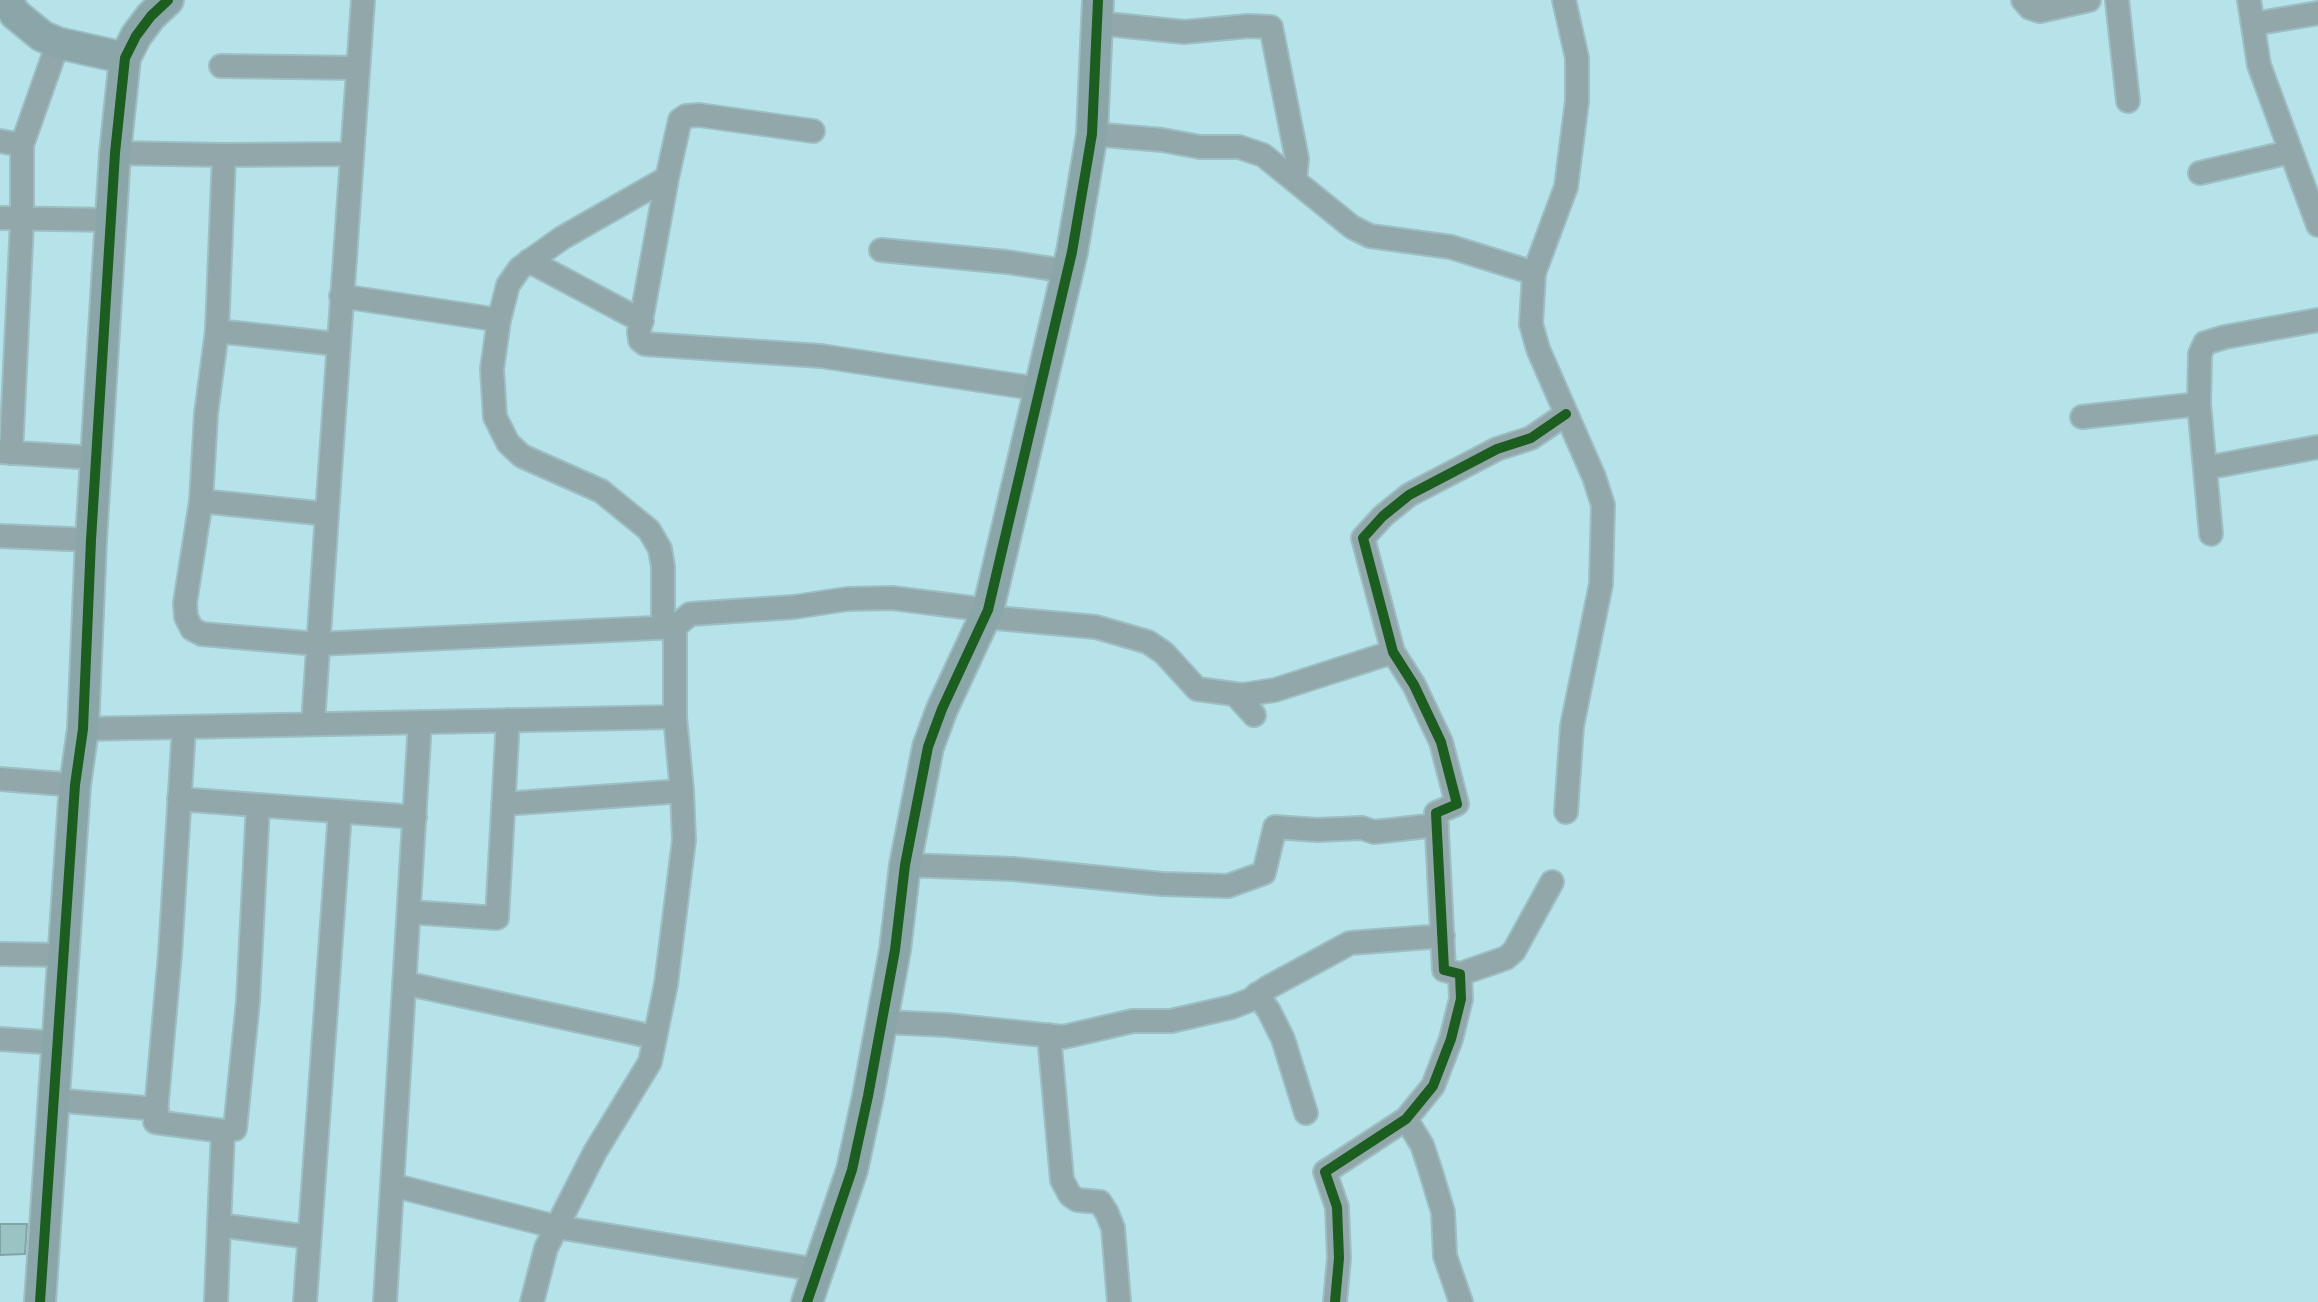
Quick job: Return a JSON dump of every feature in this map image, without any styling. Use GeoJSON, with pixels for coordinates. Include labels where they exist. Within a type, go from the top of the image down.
{"type":"FeatureCollection","features":[{"type":"Feature","properties":{"kind":"street"},"geometry":{"type":"LineString","coordinates":[[7,0],[15,14],[42,36],[58,43],[125,58]]}},
{"type":"Feature","properties":{"kind":"street"},"geometry":{"type":"LineString","coordinates":[[40,1302],[75,785],[83,729],[95,458],[115,153],[125,58],[143,26],[168,0]]}},
{"type":"Feature","properties":{"kind":"street"},"geometry":{"type":"LineString","coordinates":[[313,724],[363,0]]}},
{"type":"Feature","properties":{"kind":"street"},"geometry":{"type":"LineString","coordinates":[[1564,0],[1577,58],[1577,101],[1566,187],[1534,273],[1531,324],[1538,349],[1594,477],[1603,505],[1601,584],[1572,726],[1566,812]]}},
{"type":"Feature","properties":{"kind":"street"},"geometry":{"type":"LineString","coordinates":[[2023,0],[2030,8],[2040,11],[2089,0]]}},
{"type":"Feature","properties":{"kind":"street"},"geometry":{"type":"LineString","coordinates":[[2117,0],[2128,101]]}},
{"type":"Feature","properties":{"kind":"street"},"geometry":{"type":"LineString","coordinates":[[2249,0],[2259,65],[2318,225]]}},
{"type":"Feature","properties":{"kind":"street"},"geometry":{"type":"LineString","coordinates":[[807,1302],[852,1170],[883,1022],[905,865],[928,747],[986,614],[1072,252],[1092,134],[1097,12],[1184,32],[1271,27],[1297,159],[1295,179]]}},
{"type":"Feature","properties":{"kind":"street"},"geometry":{"type":"LineString","coordinates":[[2253,24],[2318,13]]}},
{"type":"Feature","properties":{"kind":"street"},"geometry":{"type":"LineString","coordinates":[[58,43],[11,143],[6,453],[95,458]]}},
{"type":"Feature","properties":{"kind":"street"},"geometry":{"type":"LineString","coordinates":[[221,66],[358,68]]}},
{"type":"Feature","properties":{"kind":"street"},"geometry":{"type":"LineString","coordinates":[[813,131],[699,115],[680,120],[667,178],[640,340],[645,344],[807,354],[1039,389]]}},
{"type":"Feature","properties":{"kind":"street"},"geometry":{"type":"LineString","coordinates":[[1092,134],[1162,140],[1200,147],[1239,147],[1263,155],[1352,227],[1370,236],[1451,247],[1534,273]]}},
{"type":"Feature","properties":{"kind":"street"},"geometry":{"type":"LineString","coordinates":[[2200,173],[2290,152]]}},
{"type":"Feature","properties":{"kind":"street"},"geometry":{"type":"LineString","coordinates":[[115,153],[351,154]]}},
{"type":"Feature","properties":{"kind":"street"},"geometry":{"type":"LineString","coordinates":[[224,155],[217,331],[206,414],[201,501],[185,603],[186,617],[192,629],[202,634],[318,644],[669,628],[690,614],[794,607],[847,599],[892,598],[986,614],[1096,627],[1148,642],[1164,653],[1197,689],[1235,694],[1275,690],[1393,652]]}},
{"type":"Feature","properties":{"kind":"street"},"geometry":{"type":"LineString","coordinates":[[532,1302],[546,1248],[595,1152],[650,1062],[666,984],[684,840],[682,791],[660,549],[649,530],[601,491],[522,456],[508,443],[495,417],[492,369],[508,285],[520,268],[562,238],[667,178]]}},
{"type":"Feature","properties":{"kind":"street"},"geometry":{"type":"LineString","coordinates":[[11,219],[109,220]]}},
{"type":"Feature","properties":{"kind":"street"},"geometry":{"type":"LineString","coordinates":[[881,250],[1066,271]]}},
{"type":"Feature","properties":{"kind":"street"},"geometry":{"type":"LineString","coordinates":[[529,261],[642,321]]}},
{"type":"Feature","properties":{"kind":"street"},"geometry":{"type":"LineString","coordinates":[[341,296],[499,320]]}},
{"type":"Feature","properties":{"kind":"street"},"geometry":{"type":"LineString","coordinates":[[2211,534],[2199,404],[2200,354],[2205,343],[2318,320]]}},
{"type":"Feature","properties":{"kind":"street"},"geometry":{"type":"LineString","coordinates":[[217,331],[337,344]]}},
{"type":"Feature","properties":{"kind":"street"},"geometry":{"type":"LineString","coordinates":[[2082,417],[2199,404]]}},
{"type":"Feature","properties":{"kind":"street"},"geometry":{"type":"LineString","coordinates":[[1552,882],[1514,951],[1506,958],[1460,974],[1444,970],[1436,813],[1457,804],[1441,742],[1414,685],[1393,652],[1363,538],[1383,516],[1409,495],[1497,449],[1531,438],[1566,414]]}},
{"type":"Feature","properties":{"kind":"street"},"geometry":{"type":"LineString","coordinates":[[2205,468],[2318,447]]}},
{"type":"Feature","properties":{"kind":"street"},"geometry":{"type":"LineString","coordinates":[[201,501],[327,514]]}},
{"type":"Feature","properties":{"kind":"street"},"geometry":{"type":"LineString","coordinates":[[0,543],[91,540]]}},
{"type":"Feature","properties":{"kind":"street"},"geometry":{"type":"LineString","coordinates":[[1235,694],[1254,715]]}},
{"type":"Feature","properties":{"kind":"street"},"geometry":{"type":"LineString","coordinates":[[83,729],[675,717]]}},
{"type":"Feature","properties":{"kind":"street"},"geometry":{"type":"LineString","coordinates":[[409,912],[497,918],[508,720]]}},
{"type":"Feature","properties":{"kind":"street"},"geometry":{"type":"LineString","coordinates":[[385,1302],[420,722]]}},
{"type":"Feature","properties":{"kind":"street"},"geometry":{"type":"LineString","coordinates":[[184,727],[155,1122],[223,1131],[235,1129],[248,1001],[258,805]]}},
{"type":"Feature","properties":{"kind":"street"},"geometry":{"type":"LineString","coordinates":[[0,779],[75,785]]}},
{"type":"Feature","properties":{"kind":"street"},"geometry":{"type":"LineString","coordinates":[[503,804],[682,791]]}},
{"type":"Feature","properties":{"kind":"street"},"geometry":{"type":"LineString","coordinates":[[179,799],[415,817]]}},
{"type":"Feature","properties":{"kind":"street"},"geometry":{"type":"LineString","coordinates":[[305,1302],[340,812]]}},
{"type":"Feature","properties":{"kind":"street"},"geometry":{"type":"LineString","coordinates":[[905,865],[1013,869],[1162,884],[1228,886],[1264,873],[1275,827],[1317,830],[1362,828],[1374,832],[1437,825]]}},
{"type":"Feature","properties":{"kind":"street"},"geometry":{"type":"LineString","coordinates":[[883,1022],[1063,1037],[1133,1021],[1171,1021],[1250,1000],[1350,943],[1443,936]]}},
{"type":"Feature","properties":{"kind":"street"},"geometry":{"type":"LineString","coordinates":[[0,954],[64,955]]}},
{"type":"Feature","properties":{"kind":"street"},"geometry":{"type":"LineString","coordinates":[[1335,1302],[1339,1258],[1337,1207],[1325,1172],[1406,1119],[1433,1086],[1451,1039],[1461,999],[1460,974]]}},
{"type":"Feature","properties":{"kind":"street"},"geometry":{"type":"LineString","coordinates":[[404,983],[654,1037]]}},
{"type":"Feature","properties":{"kind":"street"},"geometry":{"type":"LineString","coordinates":[[1257,994],[1283,1039],[1306,1113]]}},
{"type":"Feature","properties":{"kind":"street"},"geometry":{"type":"LineString","coordinates":[[1049,1035],[1062,1180],[1070,1195],[1077,1200],[1100,1202],[1107,1213],[1113,1228],[1119,1302]]}},
{"type":"Feature","properties":{"kind":"street"},"geometry":{"type":"LineString","coordinates":[[0,1039],[58,1043]]}},
{"type":"Feature","properties":{"kind":"street"},"geometry":{"type":"LineString","coordinates":[[54,1100],[157,1109]]}},
{"type":"Feature","properties":{"kind":"street"},"geometry":{"type":"LineString","coordinates":[[1406,1119],[1422,1145],[1443,1212],[1445,1256],[1461,1302]]}},
{"type":"Feature","properties":{"kind":"street"},"geometry":{"type":"LineString","coordinates":[[216,1302],[223,1131]]}},
{"type":"Feature","properties":{"kind":"street"},"geometry":{"type":"LineString","coordinates":[[392,1185],[557,1227],[818,1270]]}},
{"type":"Feature","properties":{"kind":"street"},"geometry":{"type":"LineString","coordinates":[[219,1225],[309,1237]]}},
{"type":"Feature","properties":{"kind":"building"},"geometry":{"type":"Polygon","coordinates":[[[0,1224],[27,1224],[25,1254],[0,1255],[0,1224]]]}},
{"type":"Feature","properties":{"kind":"cycle path"},"geometry":{"type":"LineString","coordinates":[[40,1302],[75,785],[83,729],[91,540],[115,153],[125,58],[136,36],[168,0]]}},
{"type":"Feature","properties":{"kind":"cycle path"},"geometry":{"type":"LineString","coordinates":[[807,1302],[852,1170],[895,950],[905,865],[928,747],[942,709],[988,610],[1072,252],[1092,134],[1098,0]]}},
{"type":"Feature","properties":{"kind":"cycle path"},"geometry":{"type":"LineString","coordinates":[[1335,1302],[1339,1258],[1337,1207],[1325,1172],[1406,1119],[1433,1086],[1451,1039],[1461,999],[1460,974],[1444,970],[1436,813],[1457,804],[1441,742],[1414,685],[1393,652],[1363,538],[1383,516],[1409,495],[1497,449],[1531,438],[1566,414]]}}]}
